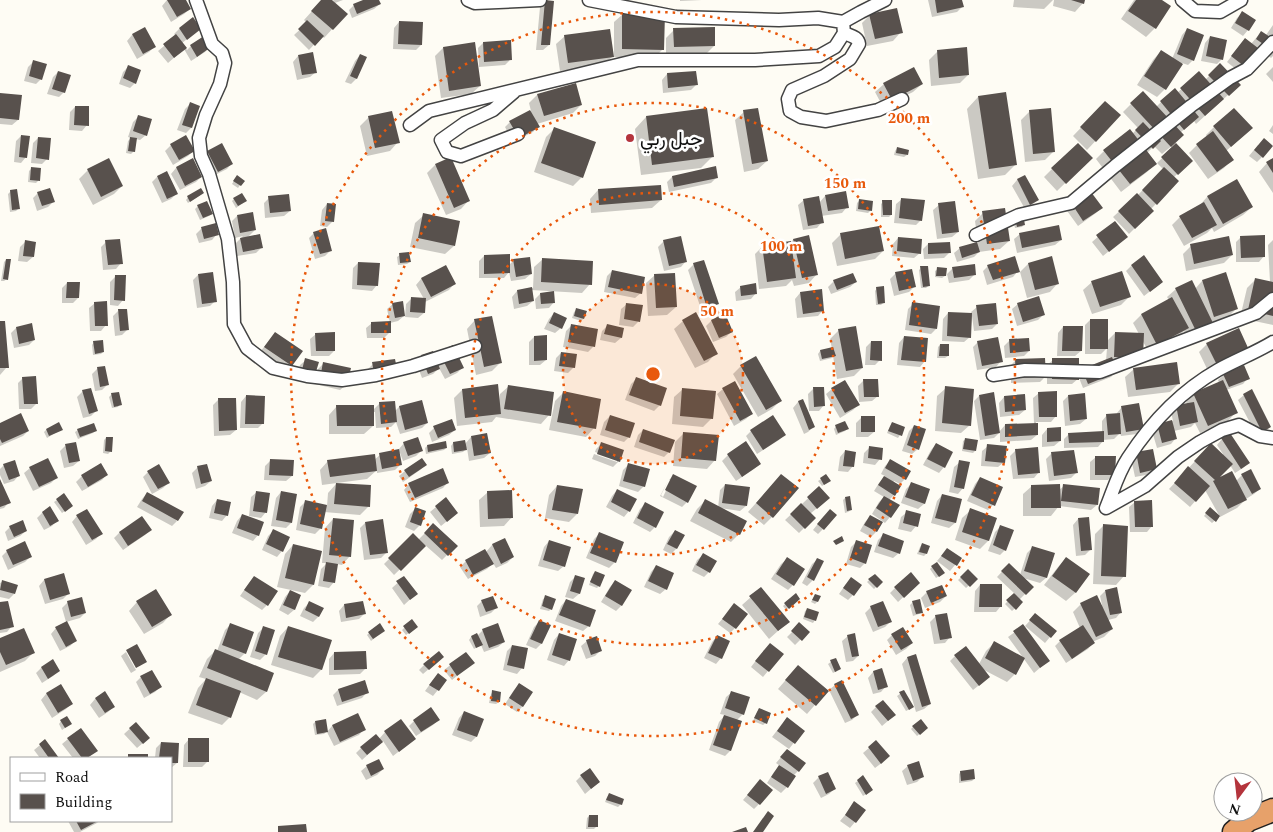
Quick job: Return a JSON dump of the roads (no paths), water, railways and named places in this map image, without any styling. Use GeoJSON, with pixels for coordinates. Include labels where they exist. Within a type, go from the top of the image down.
{"type":"FeatureCollection","features":[{"type":"Feature","properties":{"kind":"highway"},"geometry":{"type":"LineString","coordinates":[[1234,832],[1248,820],[1273,810]]}},
{"type":"Feature","properties":{"kind":"street"},"geometry":{"type":"LineString","coordinates":[[196,0],[212,44],[222,53],[225,63],[220,84],[206,115],[199,138],[201,156],[209,174],[228,239],[233,282],[234,324],[247,348],[273,368],[307,376],[342,380],[376,375],[413,366],[475,346]]}},
{"type":"Feature","properties":{"kind":"street"},"geometry":{"type":"LineString","coordinates":[[468,0],[475,3],[540,0]]}},
{"type":"Feature","properties":{"kind":"street"},"geometry":{"type":"LineString","coordinates":[[589,0],[676,17],[779,20],[818,18],[844,28],[858,40],[859,44],[850,59],[824,76],[792,90],[788,99],[790,111],[801,117],[826,121],[878,110],[902,100]]}},
{"type":"Feature","properties":{"kind":"street"},"geometry":{"type":"LineString","coordinates":[[410,126],[429,111],[638,60],[755,60],[819,56],[835,47],[844,28],[861,12],[885,0]]}},
{"type":"Feature","properties":{"kind":"street"},"geometry":{"type":"LineString","coordinates":[[1182,0],[1195,11],[1220,12],[1241,0]]}},
{"type":"Feature","properties":{"kind":"street"},"geometry":{"type":"LineString","coordinates":[[976,235],[1019,216],[1071,203],[1191,106],[1246,69],[1273,42]]}},
{"type":"Feature","properties":{"kind":"street"},"geometry":{"type":"LineString","coordinates":[[516,91],[493,110],[465,123],[441,140],[447,152],[461,156],[518,134]]}},
{"type":"Feature","properties":{"kind":"street"},"geometry":{"type":"LineString","coordinates":[[993,375],[1025,370],[1100,372],[1256,314],[1273,299]]}},
{"type":"Feature","properties":{"kind":"street"},"geometry":{"type":"LineString","coordinates":[[1273,342],[1218,370],[1191,388],[1168,407],[1155,421],[1127,459],[1106,508],[1145,486],[1178,457],[1222,430],[1239,426],[1260,436],[1273,438]]}},
{"type":"Feature","properties":{"kind":"place","name":"جبل ربي"},"geometry":{"type":"Point","coordinates":[630,138]}}]}
